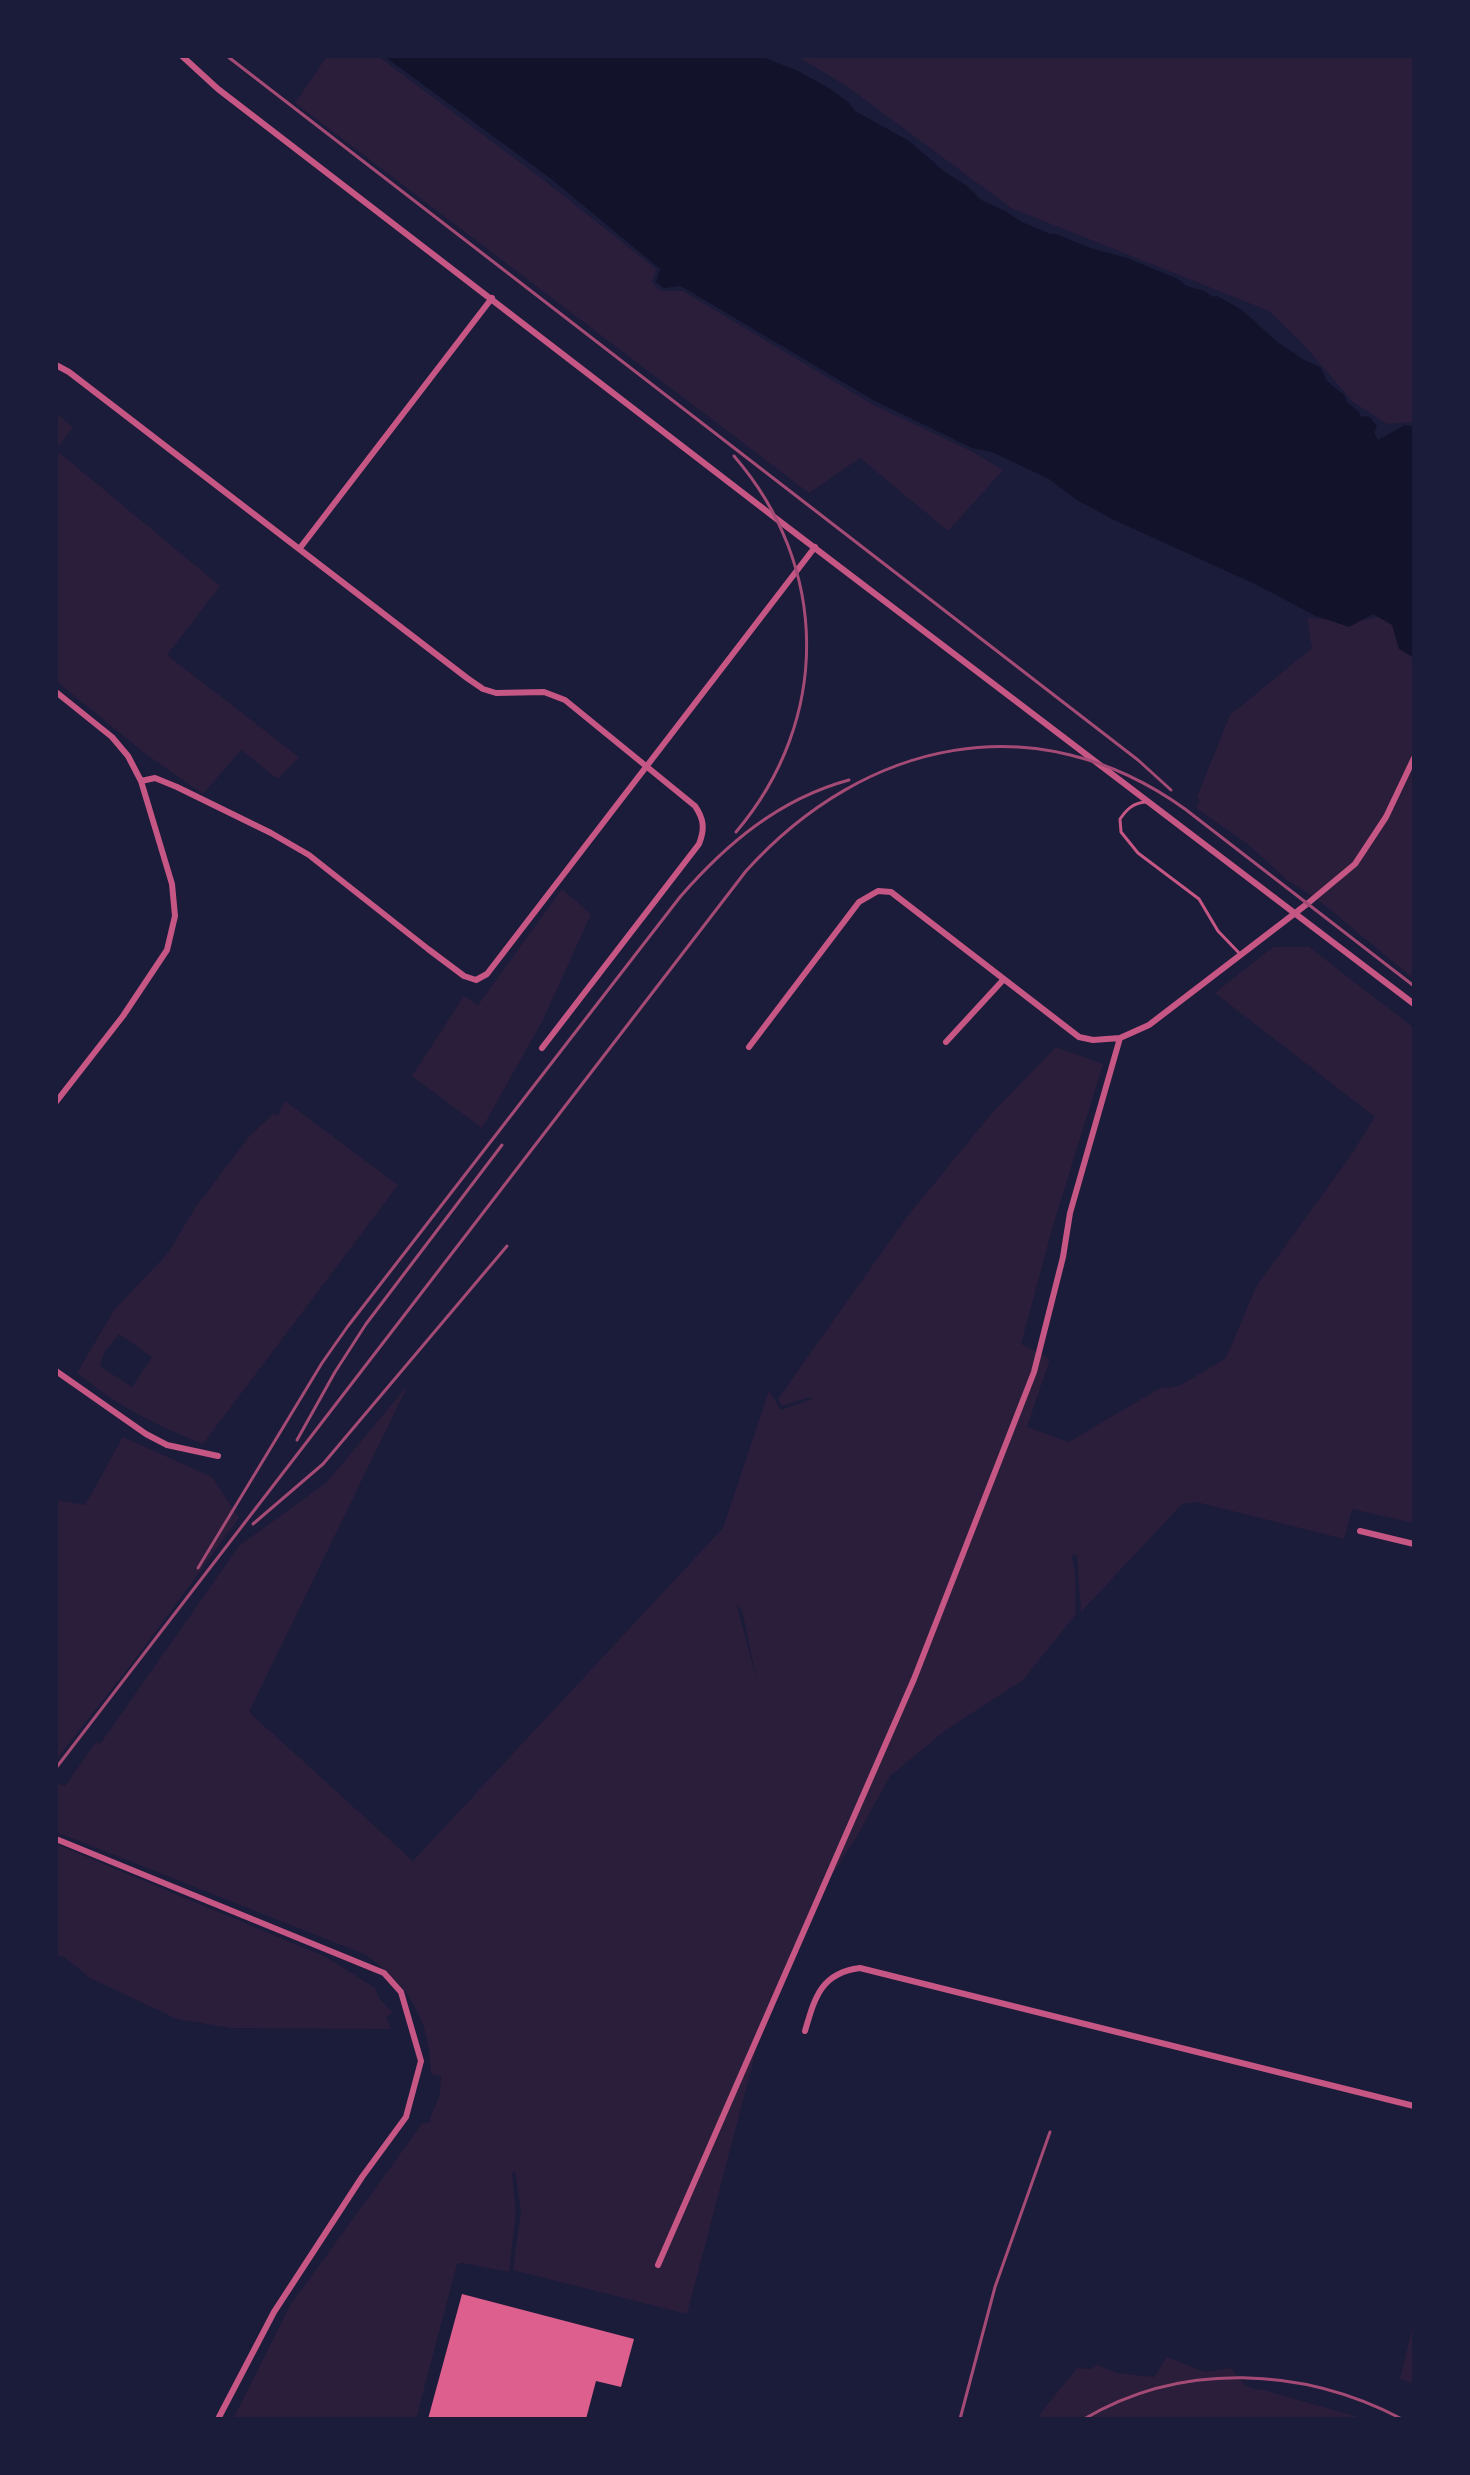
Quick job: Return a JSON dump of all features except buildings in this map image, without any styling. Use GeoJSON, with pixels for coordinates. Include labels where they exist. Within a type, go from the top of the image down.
{"type":"FeatureCollection","features":[{"type":"Feature","properties":{"kind":"street"},"geometry":{"type":"LineString","coordinates":[[182,56],[218,89],[1414,1004]]}},
{"type":"Feature","properties":{"kind":"street"},"geometry":{"type":"LineString","coordinates":[[300,548],[492,298]]}},
{"type":"Feature","properties":{"kind":"street"},"geometry":{"type":"LineString","coordinates":[[56,365],[483,689],[496,693],[544,692],[565,700],[695,806],[702,816],[704,831],[699,844],[542,1048]]}},
{"type":"Feature","properties":{"kind":"street"},"geometry":{"type":"LineString","coordinates":[[141,781],[155,778],[177,787],[296,847],[343,880],[464,976],[476,980],[487,974],[815,547]]}},
{"type":"Feature","properties":{"kind":"street"},"geometry":{"type":"LineString","coordinates":[[56,692],[112,737],[128,756],[141,781],[172,884],[175,916],[167,950],[123,1016],[56,1102]]}},
{"type":"Feature","properties":{"kind":"street"},"geometry":{"type":"LineString","coordinates":[[749,1047],[859,902],[878,891],[891,892],[1079,1037],[1093,1040],[1120,1038],[1149,1025],[1355,864],[1386,817],[1414,758]]}},
{"type":"Feature","properties":{"kind":"street"},"geometry":{"type":"LineString","coordinates":[[946,1042],[1004,979]]}},
{"type":"Feature","properties":{"kind":"street"},"geometry":{"type":"LineString","coordinates":[[658,2265],[914,1679],[1034,1372],[1063,1257],[1070,1213],[1120,1038]]}},
{"type":"Feature","properties":{"kind":"street"},"geometry":{"type":"LineString","coordinates":[[56,1371],[146,1434],[167,1445],[218,1456]]}},
{"type":"Feature","properties":{"kind":"street"},"geometry":{"type":"LineString","coordinates":[[1360,1531],[1414,1544]]}},
{"type":"Feature","properties":{"kind":"street"},"geometry":{"type":"LineString","coordinates":[[56,1839],[384,1973],[401,1992],[421,2061],[406,2117],[362,2177],[274,2312],[218,2419]]}},
{"type":"Feature","properties":{"kind":"street"},"geometry":{"type":"LineString","coordinates":[[805,2031],[813,2001],[821,1987],[833,1976],[860,1968],[1414,2106]]}},
{"type":"Feature","properties":{"kind":"lane"},"geometry":{"type":"LineString","coordinates":[[1149,802],[1138,802],[1124,813],[1120,819],[1121,832],[1138,853],[1199,899],[1218,931],[1241,955]]}},
{"type":"Feature","properties":{"kind":"shaded area"},"geometry":{"type":"Polygon","coordinates":[[[327,56],[378,56],[656,269],[652,282],[661,291],[683,291],[872,404],[971,451],[1003,470],[948,531],[860,458],[809,493],[295,103],[327,56]]]}},
{"type":"Feature","properties":{"kind":"shaded area"},"geometry":{"type":"Polygon","coordinates":[[[384,56],[760,56],[798,71],[832,90],[855,111],[909,141],[981,200],[1022,222],[1090,248],[1127,258],[1178,279],[1186,286],[1217,296],[1242,310],[1276,341],[1320,367],[1327,381],[1344,395],[1360,416],[1370,417],[1377,426],[1374,433],[1378,440],[1405,425],[1414,427],[1414,658],[1399,649],[1392,625],[1373,614],[1349,627],[1316,616],[1257,585],[1112,519],[1077,500],[1049,479],[992,452],[972,448],[873,400],[681,286],[664,288],[656,282],[660,269],[550,178],[384,56]]]}},
{"type":"Feature","properties":{"kind":"shaded area"},"geometry":{"type":"Polygon","coordinates":[[[797,56],[1414,56],[1414,422],[1387,424],[1353,402],[1303,344],[1269,311],[1011,208],[848,87],[797,56]]]}},
{"type":"Feature","properties":{"kind":"shaded area"},"geometry":{"type":"Polygon","coordinates":[[[56,413],[73,427],[56,449],[56,413]]]}},
{"type":"Feature","properties":{"kind":"shaded area"},"geometry":{"type":"Polygon","coordinates":[[[56,450],[220,586],[167,655],[299,757],[278,779],[241,750],[203,794],[147,755],[56,681],[56,450]]]}},
{"type":"Feature","properties":{"kind":"shaded area"},"geometry":{"type":"Polygon","coordinates":[[[1386,615],[1414,657],[1414,979],[1316,898],[1287,880],[1249,845],[1196,808],[1200,800],[1197,797],[1230,715],[1312,648],[1307,618],[1365,620],[1386,615]]]}},
{"type":"Feature","properties":{"kind":"shaded area"},"geometry":{"type":"Polygon","coordinates":[[[562,889],[591,914],[542,1022],[482,1128],[412,1076],[464,996],[478,1005],[562,889]]]}},
{"type":"Feature","properties":{"kind":"shaded area"},"geometry":{"type":"Polygon","coordinates":[[[1273,947],[1309,947],[1414,1028],[1414,1523],[1352,1509],[1344,1539],[1196,1502],[1182,1504],[1081,1612],[1077,1556],[1074,1554],[1076,1614],[1023,1680],[946,1730],[890,1776],[856,1838],[824,1887],[757,2047],[687,2314],[513,2270],[521,2212],[515,2170],[512,2174],[516,2212],[509,2272],[457,2264],[416,2419],[233,2419],[291,2304],[422,2124],[431,2122],[440,2094],[441,2076],[431,2074],[426,2036],[414,2005],[405,1991],[380,1966],[364,1954],[56,1832],[56,1783],[65,1786],[96,1742],[100,1744],[239,1546],[327,1482],[408,1385],[249,1712],[413,1861],[723,1528],[769,1391],[781,1410],[812,1399],[810,1397],[782,1406],[778,1399],[906,1218],[992,1113],[1056,1047],[1103,1064],[1052,1229],[1021,1344],[1050,1359],[1027,1427],[1069,1442],[1160,1388],[1181,1385],[1226,1358],[1257,1285],[1375,1117],[1215,993],[1273,947]],[[737,1605],[757,1681],[742,1610],[737,1605]]]}},
{"type":"Feature","properties":{"kind":"shaded area"},"geometry":{"type":"Polygon","coordinates":[[[285,1101],[398,1185],[203,1444],[139,1414],[77,1373],[114,1310],[168,1253],[195,1208],[248,1138],[273,1114],[278,1115],[285,1101]],[[119,1334],[104,1353],[100,1366],[132,1387],[152,1357],[119,1334]]]}},
{"type":"Feature","properties":{"kind":"shaded area"},"geometry":{"type":"Polygon","coordinates":[[[123,1437],[212,1477],[239,1518],[143,1649],[56,1760],[56,1500],[85,1505],[123,1437]]]}},
{"type":"Feature","properties":{"kind":"shaded area"},"geometry":{"type":"Polygon","coordinates":[[[56,1844],[326,1957],[375,1988],[379,1998],[393,2013],[386,2017],[391,2029],[231,2028],[177,2019],[90,1978],[64,1957],[56,1955],[56,1844]]]}},
{"type":"Feature","properties":{"kind":"shaded area"},"geometry":{"type":"Polygon","coordinates":[[[1414,2321],[1414,2384],[1400,2379],[1414,2321]]]}},
{"type":"Feature","properties":{"kind":"shaded area"},"geometry":{"type":"Polygon","coordinates":[[[1167,2357],[1205,2372],[1231,2368],[1241,2381],[1252,2388],[1365,2419],[1036,2419],[1077,2368],[1091,2369],[1097,2365],[1117,2373],[1154,2377],[1167,2357]]]}},
{"type":"Feature","properties":{"kind":"railway"},"geometry":{"type":"LineString","coordinates":[[227,56],[1138,760],[1171,790]]}},
{"type":"Feature","properties":{"kind":"railway"},"geometry":{"type":"LineString","coordinates":[[734,456],[766,499],[788,546],[802,594],[807,644],[802,693],[789,742],[767,788],[736,832]]}},
{"type":"Feature","properties":{"kind":"railway"},"geometry":{"type":"LineString","coordinates":[[56,1768],[746,871],[793,826],[844,791],[898,765],[954,750],[1012,747],[1070,755],[1128,776],[1185,809],[1414,986]]}},
{"type":"Feature","properties":{"kind":"railway"},"geometry":{"type":"LineString","coordinates":[[198,1568],[322,1363],[348,1326],[680,897],[735,842],[777,811],[824,788],[849,780]]}},
{"type":"Feature","properties":{"kind":"railway"},"geometry":{"type":"LineString","coordinates":[[297,1440],[366,1324],[502,1145]]}},
{"type":"Feature","properties":{"kind":"railway"},"geometry":{"type":"LineString","coordinates":[[253,1524],[323,1464],[507,1246]]}},
{"type":"Feature","properties":{"kind":"railway"},"geometry":{"type":"LineString","coordinates":[[960,2419],[995,2287],[1050,2132]]}},
{"type":"Feature","properties":{"kind":"railway"},"geometry":{"type":"LineString","coordinates":[[1084,2419],[1122,2400],[1161,2387],[1202,2380],[1243,2378],[1284,2381],[1324,2389],[1402,2419]]}}]}
